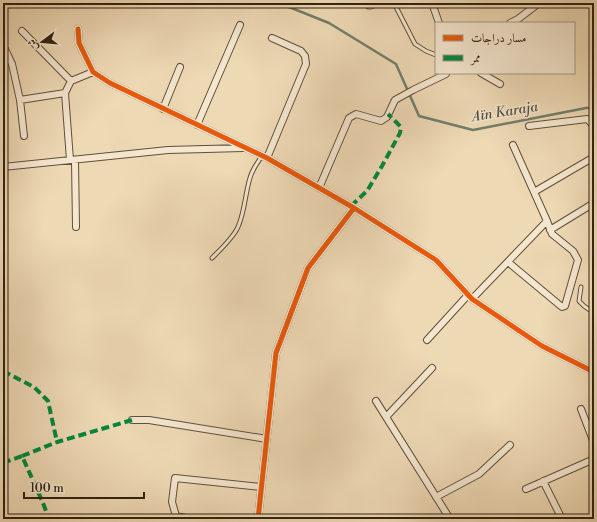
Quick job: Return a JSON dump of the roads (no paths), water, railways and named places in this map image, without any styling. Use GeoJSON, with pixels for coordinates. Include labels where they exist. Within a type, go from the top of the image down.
{"type":"FeatureCollection","features":[{"type":"Feature","properties":{"kind":"street"},"geometry":{"type":"LineString","coordinates":[[432,3],[439,22]]}},
{"type":"Feature","properties":{"kind":"street"},"geometry":{"type":"LineString","coordinates":[[512,22],[539,3]]}},
{"type":"Feature","properties":{"kind":"street"},"geometry":{"type":"LineString","coordinates":[[197,125],[240,25]]}},
{"type":"Feature","properties":{"kind":"street"},"geometry":{"type":"LineString","coordinates":[[78,29],[79,43],[93,72],[110,83],[264,157],[354,208],[436,260],[470,297],[542,346],[594,372]]}},
{"type":"Feature","properties":{"kind":"street"},"geometry":{"type":"LineString","coordinates":[[22,31],[71,81]]}},
{"type":"Feature","properties":{"kind":"street"},"geometry":{"type":"LineString","coordinates":[[264,157],[306,64],[305,56],[301,51],[272,38]]}},
{"type":"Feature","properties":{"kind":"street"},"geometry":{"type":"LineString","coordinates":[[3,45],[12,64],[20,100],[24,136]]}},
{"type":"Feature","properties":{"kind":"street"},"geometry":{"type":"LineString","coordinates":[[163,109],[180,67]]}},
{"type":"Feature","properties":{"kind":"street"},"geometry":{"type":"LineString","coordinates":[[76,227],[72,160],[65,93],[71,81],[93,72]]}},
{"type":"Feature","properties":{"kind":"street"},"geometry":{"type":"LineString","coordinates":[[320,188],[350,118],[356,114],[381,121],[387,117],[395,100],[446,74]]}},
{"type":"Feature","properties":{"kind":"street"},"geometry":{"type":"LineString","coordinates":[[483,74],[500,84]]}},
{"type":"Feature","properties":{"kind":"street"},"geometry":{"type":"LineString","coordinates":[[20,100],[65,93]]}},
{"type":"Feature","properties":{"kind":"street"},"geometry":{"type":"LineString","coordinates":[[529,126],[587,119],[594,128]]}},
{"type":"Feature","properties":{"kind":"street"},"geometry":{"type":"LineString","coordinates":[[508,262],[562,307],[565,306],[578,260],[573,252],[552,234],[513,145]]}},
{"type":"Feature","properties":{"kind":"street"},"geometry":{"type":"LineString","coordinates":[[3,167],[168,150],[245,148]]}},
{"type":"Feature","properties":{"kind":"street"},"geometry":{"type":"LineString","coordinates":[[534,192],[594,157]]}},
{"type":"Feature","properties":{"kind":"street"},"geometry":{"type":"LineString","coordinates":[[550,230],[594,203]]}},
{"type":"Feature","properties":{"kind":"street"},"geometry":{"type":"LineString","coordinates":[[258,519],[276,354],[308,268],[354,208]]}},
{"type":"Feature","properties":{"kind":"street"},"geometry":{"type":"LineString","coordinates":[[427,340],[547,222]]}},
{"type":"Feature","properties":{"kind":"street"},"geometry":{"type":"LineString","coordinates":[[386,417],[432,368]]}},
{"type":"Feature","properties":{"kind":"street"},"geometry":{"type":"LineString","coordinates":[[376,401],[450,519]]}},
{"type":"Feature","properties":{"kind":"street"},"geometry":{"type":"LineString","coordinates":[[581,409],[594,443]]}},
{"type":"Feature","properties":{"kind":"street"},"geometry":{"type":"LineString","coordinates":[[132,420],[150,420],[266,439]]}},
{"type":"Feature","properties":{"kind":"street"},"geometry":{"type":"LineString","coordinates":[[436,497],[479,474],[510,445]]}},
{"type":"Feature","properties":{"kind":"street"},"geometry":{"type":"LineString","coordinates":[[526,489],[594,459]]}},
{"type":"Feature","properties":{"kind":"street"},"geometry":{"type":"LineString","coordinates":[[190,519],[176,516],[172,502],[175,478],[261,487]]}},
{"type":"Feature","properties":{"kind":"street"},"geometry":{"type":"LineString","coordinates":[[543,481],[562,519]]}},
{"type":"Feature","properties":{"kind":"lane"},"geometry":{"type":"LineString","coordinates":[[367,3],[368,7],[381,3]]}},
{"type":"Feature","properties":{"kind":"lane"},"geometry":{"type":"LineString","coordinates":[[394,3],[415,44],[435,55]]}},
{"type":"Feature","properties":{"kind":"lane"},"geometry":{"type":"LineString","coordinates":[[212,258],[224,247],[238,228],[243,214],[249,178],[253,168],[264,157]]}},
{"type":"Feature","properties":{"kind":"lane"},"geometry":{"type":"LineString","coordinates":[[581,287],[579,301],[594,312]]}},
{"type":"Feature","properties":{"kind":"waterway","name":"Aïn Karaja"},"geometry":{"type":"LineString","coordinates":[[3,8],[34,3]]}},
{"type":"Feature","properties":{"kind":"waterway","name":"Aïn Karaja"},"geometry":{"type":"LineString","coordinates":[[279,3],[329,23],[396,64],[419,116],[473,130],[586,108],[594,108]]}}]}
